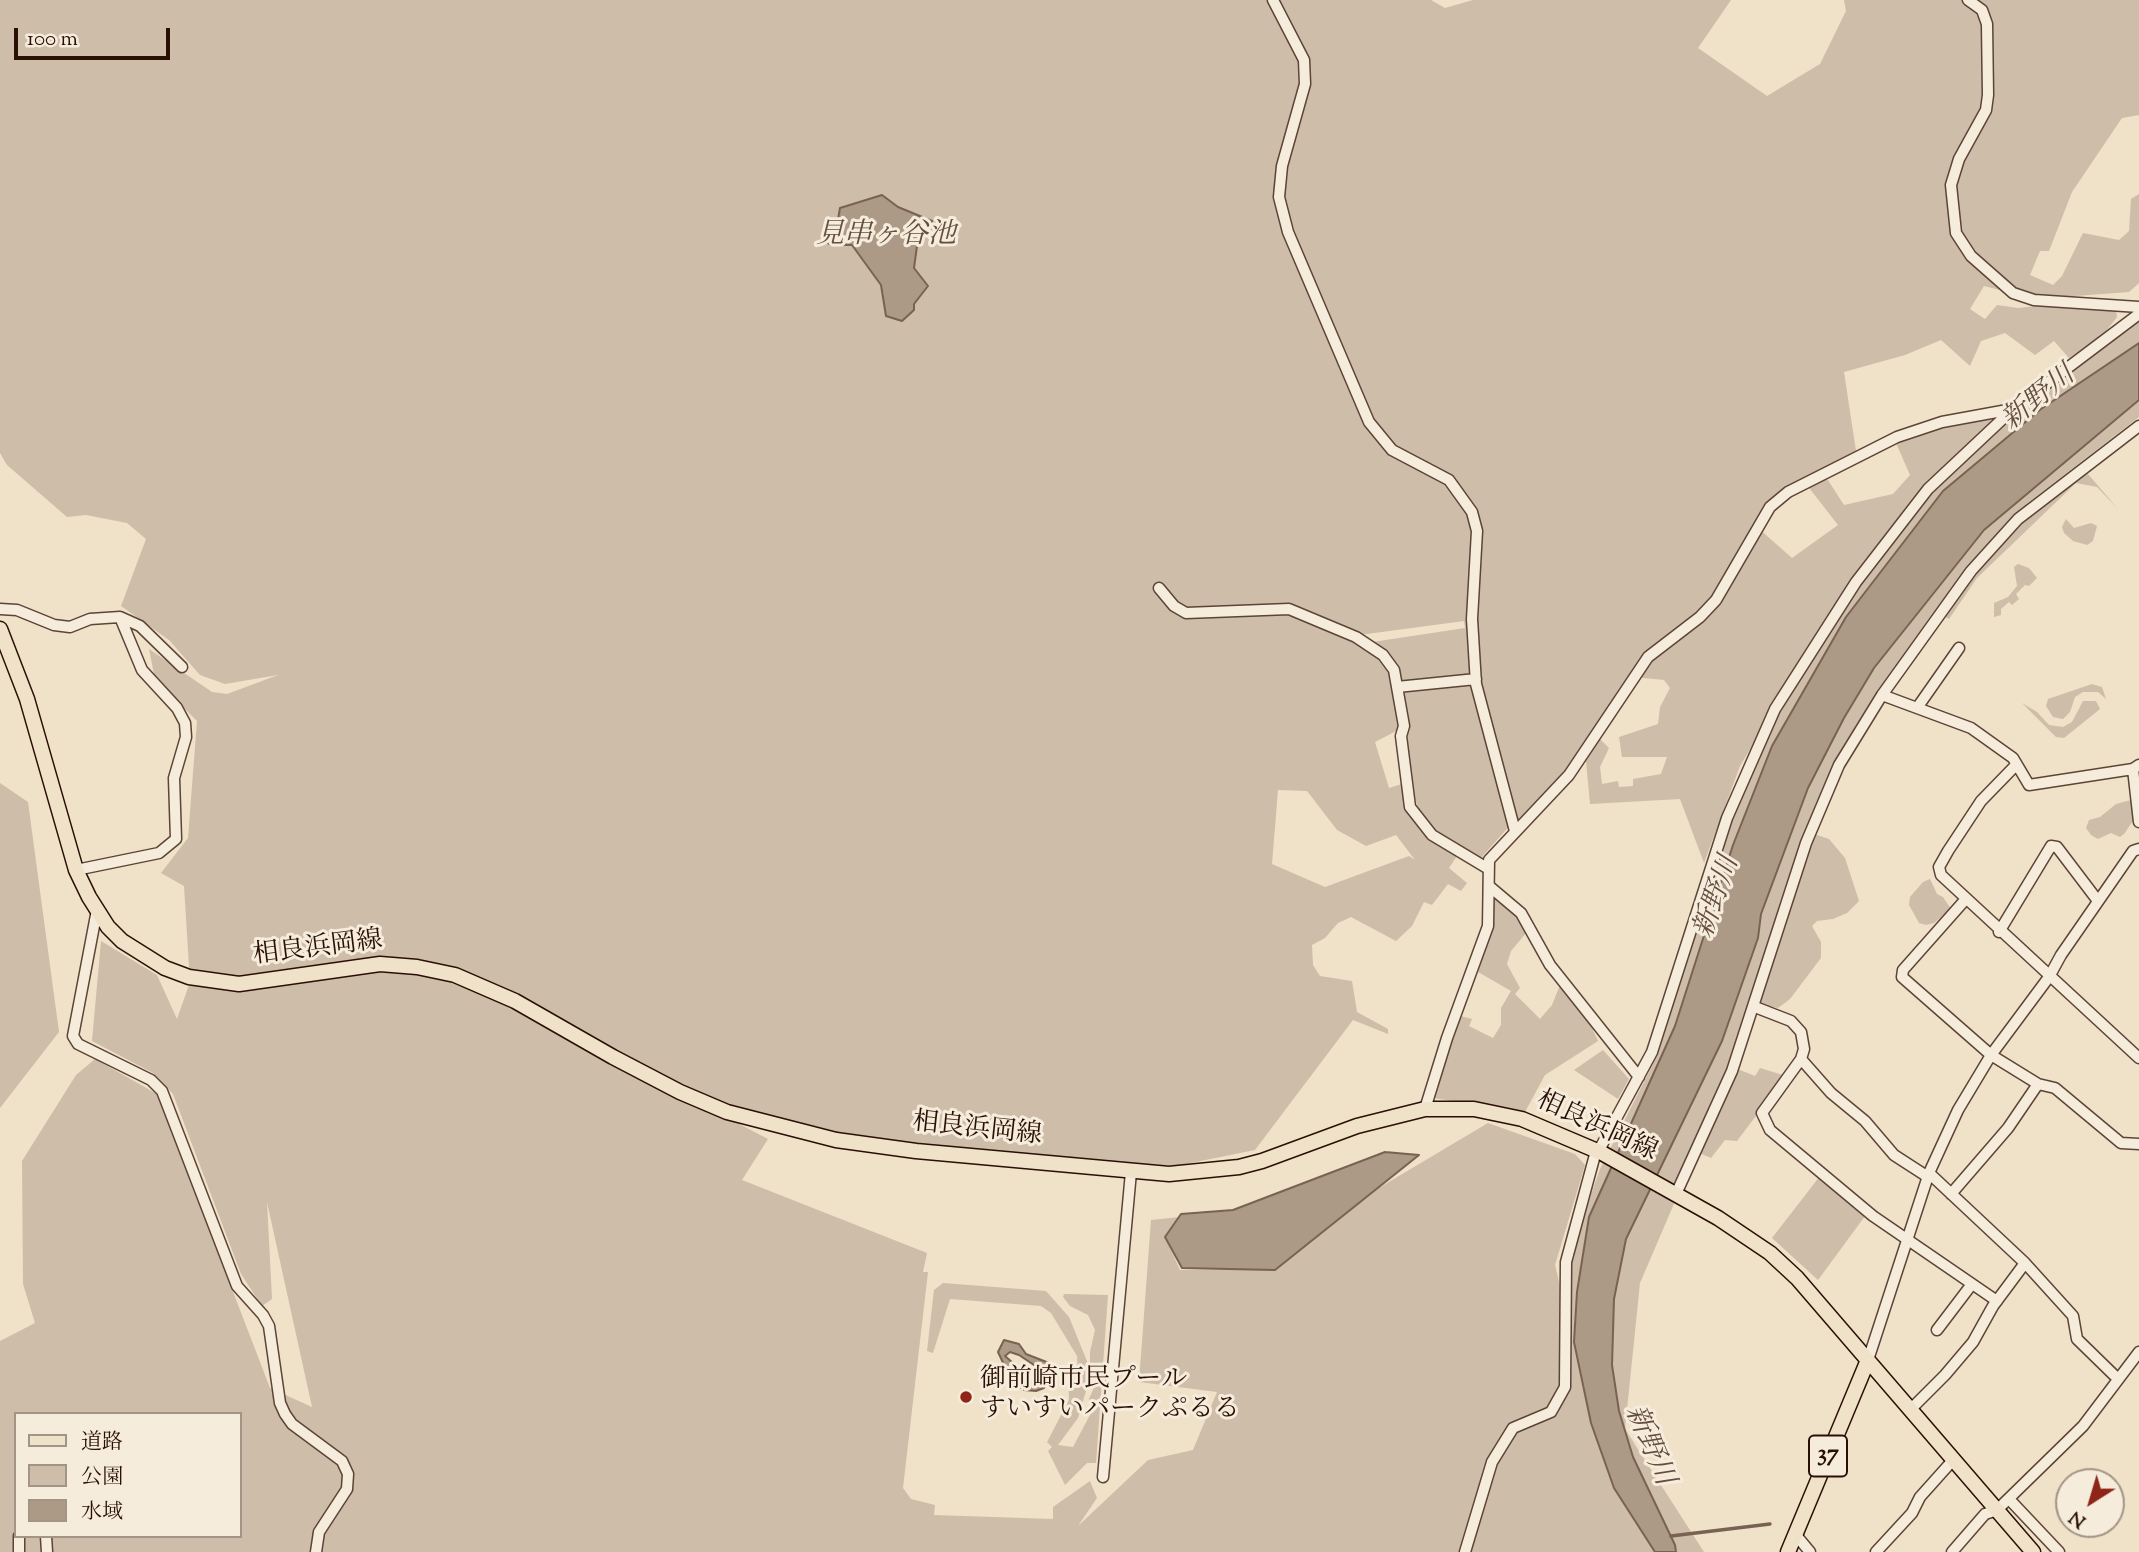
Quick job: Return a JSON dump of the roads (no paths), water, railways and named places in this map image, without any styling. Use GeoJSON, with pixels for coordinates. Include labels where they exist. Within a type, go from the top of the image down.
{"type":"FeatureCollection","features":[{"type":"Feature","properties":{"kind":"main road","name":"相良浜岡線"},"geometry":{"type":"LineString","coordinates":[[0,629],[27,699],[76,870],[97,910],[122,941],[149,960],[189,977],[211,981],[261,983],[380,964],[416,967],[454,975],[515,1001],[680,1092],[727,1112],[789,1130],[903,1149],[1169,1174],[1239,1167],[1357,1126],[1425,1109],[1474,1109],[1522,1119],[1599,1152],[1674,1193],[1770,1253],[1797,1278],[2033,1552]]}},
{"type":"Feature","properties":{"kind":"main road","name":"37"},"geometry":{"type":"LineString","coordinates":[[1787,1552],[1868,1360]]}},
{"type":"Feature","properties":{"kind":"street"},"geometry":{"type":"LineString","coordinates":[[1273,0],[1304,61],[1305,84],[1282,166],[1279,197],[1289,232],[1369,422],[1392,450],[1449,480],[1472,512],[1477,531],[1472,619],[1476,679],[1482,716],[1514,831]]}},
{"type":"Feature","properties":{"kind":"street"},"geometry":{"type":"LineString","coordinates":[[1968,0],[1982,10],[1987,24],[1988,95],[1986,110],[1959,159],[1951,186],[1956,233],[1971,256],[2012,293],[2034,300],[2139,307]]}},
{"type":"Feature","properties":{"kind":"street"},"geometry":{"type":"LineString","coordinates":[[1465,1552],[1492,1462],[1513,1428],[1551,1412],[1565,1387],[1566,1262],[1599,1152],[1651,1052],[1727,818],[1775,709],[1856,582],[1928,489],[2013,409],[2139,314]]}},
{"type":"Feature","properties":{"kind":"street"},"geometry":{"type":"LineString","coordinates":[[1425,1109],[1447,1038],[1488,926],[1487,868],[1493,854],[1514,831],[1536,813],[1569,775],[1648,657],[1700,617],[1716,600],[1770,507],[1788,492],[1897,437],[1942,422],[2013,409]]}},
{"type":"Feature","properties":{"kind":"street"},"geometry":{"type":"LineString","coordinates":[[1674,1193],[1732,1071],[1755,1007],[1806,843],[1839,765],[1882,695],[1971,572],[2018,519],[2139,426]]}},
{"type":"Feature","properties":{"kind":"street"},"geometry":{"type":"LineString","coordinates":[[1159,588],[1174,606],[1186,614],[1289,609],[1366,643],[1383,655],[1394,670],[1404,726],[1401,736],[1410,807],[1432,835],[1487,868]]}},
{"type":"Feature","properties":{"kind":"street"},"geometry":{"type":"LineString","coordinates":[[0,609],[17,610],[54,625],[70,627],[90,619],[120,617],[140,626],[182,667]]}},
{"type":"Feature","properties":{"kind":"street"},"geometry":{"type":"LineString","coordinates":[[76,870],[159,853],[176,839],[174,778],[186,737],[184,723],[177,708],[142,670],[120,617]]}},
{"type":"Feature","properties":{"kind":"street"},"geometry":{"type":"LineString","coordinates":[[1917,708],[1959,648]]}},
{"type":"Feature","properties":{"kind":"street"},"geometry":{"type":"LineString","coordinates":[[1397,687],[1476,679]]}},
{"type":"Feature","properties":{"kind":"street"},"geometry":{"type":"LineString","coordinates":[[1882,695],[1972,728],[2013,758],[2029,785],[2136,767],[2139,821]]}},
{"type":"Feature","properties":{"kind":"street"},"geometry":{"type":"LineString","coordinates":[[2017,765],[1981,801],[1939,867],[1941,875],[1999,932],[2139,1058]]}},
{"type":"Feature","properties":{"kind":"street"},"geometry":{"type":"LineString","coordinates":[[1999,932],[2051,846],[2057,847],[2098,901]]}},
{"type":"Feature","properties":{"kind":"street"},"geometry":{"type":"LineString","coordinates":[[1868,1360],[1929,1175],[1948,1129],[1991,1055],[2049,977],[2061,954],[2133,851],[2139,849]]}},
{"type":"Feature","properties":{"kind":"street"},"geometry":{"type":"LineString","coordinates":[[1489,886],[1521,913],[1550,965],[1639,1077]]}},
{"type":"Feature","properties":{"kind":"street"},"geometry":{"type":"LineString","coordinates":[[1965,900],[1903,970],[1902,977],[1991,1055],[2038,1084],[2055,1088],[2121,1143],[2139,1144]]}},
{"type":"Feature","properties":{"kind":"street"},"geometry":{"type":"LineString","coordinates":[[97,910],[73,1036],[78,1044],[151,1080],[162,1091],[237,1286],[263,1315],[269,1326],[280,1404],[292,1424],[342,1461],[348,1474],[346,1489],[319,1532],[316,1552]]}},
{"type":"Feature","properties":{"kind":"street"},"geometry":{"type":"LineString","coordinates":[[1755,1007],[1791,1021],[1801,1032],[1804,1049],[1801,1059],[1762,1113],[1770,1130],[1907,1241],[1997,1301]]}},
{"type":"Feature","properties":{"kind":"street"},"geometry":{"type":"LineString","coordinates":[[1801,1059],[1831,1093],[1865,1121],[1894,1155],[1929,1175],[2025,1263],[2073,1317],[2077,1339],[2118,1379]]}},
{"type":"Feature","properties":{"kind":"street"},"geometry":{"type":"LineString","coordinates":[[1951,1194],[2008,1128],[2038,1084]]}},
{"type":"Feature","properties":{"kind":"street"},"geometry":{"type":"LineString","coordinates":[[1103,1477],[1130,1172]]}},
{"type":"Feature","properties":{"kind":"street"},"geometry":{"type":"LineString","coordinates":[[1910,1409],[1945,1375],[1973,1342],[1997,1301],[2025,1263]]}},
{"type":"Feature","properties":{"kind":"street"},"geometry":{"type":"LineString","coordinates":[[1937,1330],[1972,1284]]}},
{"type":"Feature","properties":{"kind":"street"},"geometry":{"type":"LineString","coordinates":[[1952,1552],[1985,1514],[1997,1510],[2083,1426],[2139,1352]]}},
{"type":"Feature","properties":{"kind":"street"},"geometry":{"type":"LineString","coordinates":[[1876,1552],[1912,1513],[1920,1497],[1954,1459]]}},
{"type":"Feature","properties":{"kind":"street"},"geometry":{"type":"LineString","coordinates":[[2009,1499],[2059,1552]]}},
{"type":"Feature","properties":{"kind":"street"},"geometry":{"type":"LineString","coordinates":[[1795,1534],[1810,1552]]}},
{"type":"Feature","properties":{"kind":"water","name":"見串ヶ谷池"},"geometry":{"type":"Polygon","coordinates":[[[882,195],[898,207],[932,221],[917,246],[914,268],[928,286],[914,304],[914,310],[902,321],[886,316],[881,285],[852,245],[831,245],[826,242],[837,225],[840,208],[882,195]]]}},
{"type":"Feature","properties":{"kind":"water","name":"新野川"},"geometry":{"type":"Polygon","coordinates":[[[2139,343],[2139,400],[1984,530],[1874,668],[1844,718],[1808,788],[1761,914],[1758,938],[1722,1041],[1626,1239],[1614,1299],[1612,1365],[1619,1411],[1633,1457],[1675,1545],[1676,1552],[1655,1552],[1614,1488],[1591,1423],[1574,1342],[1577,1292],[1589,1217],[1675,1026],[1733,845],[1772,746],[1846,617],[1943,491],[2041,409],[2139,343]]]}},
{"type":"Feature","properties":{"kind":"water"},"geometry":{"type":"Polygon","coordinates":[[[1385,1152],[1419,1155],[1275,1270],[1182,1268],[1165,1237],[1181,1214],[1233,1210],[1385,1152]]]}},
{"type":"Feature","properties":{"kind":"water"},"geometry":{"type":"Polygon","coordinates":[[[1004,1340],[1019,1344],[1026,1354],[1049,1363],[1052,1374],[1044,1388],[1036,1391],[1024,1390],[1029,1383],[1042,1378],[1043,1371],[1010,1352],[1005,1356],[1022,1371],[1027,1381],[1021,1388],[1006,1369],[998,1352],[1004,1340]]]}},
{"type":"Feature","properties":{"kind":"waterway"},"geometry":{"type":"LineString","coordinates":[[1671,1536],[1770,1524]]}},
{"type":"Feature","properties":{"kind":"place","name":"御前崎市民プール すいすいパークぷるる"},"geometry":{"type":"Point","coordinates":[966,1397]}}]}
